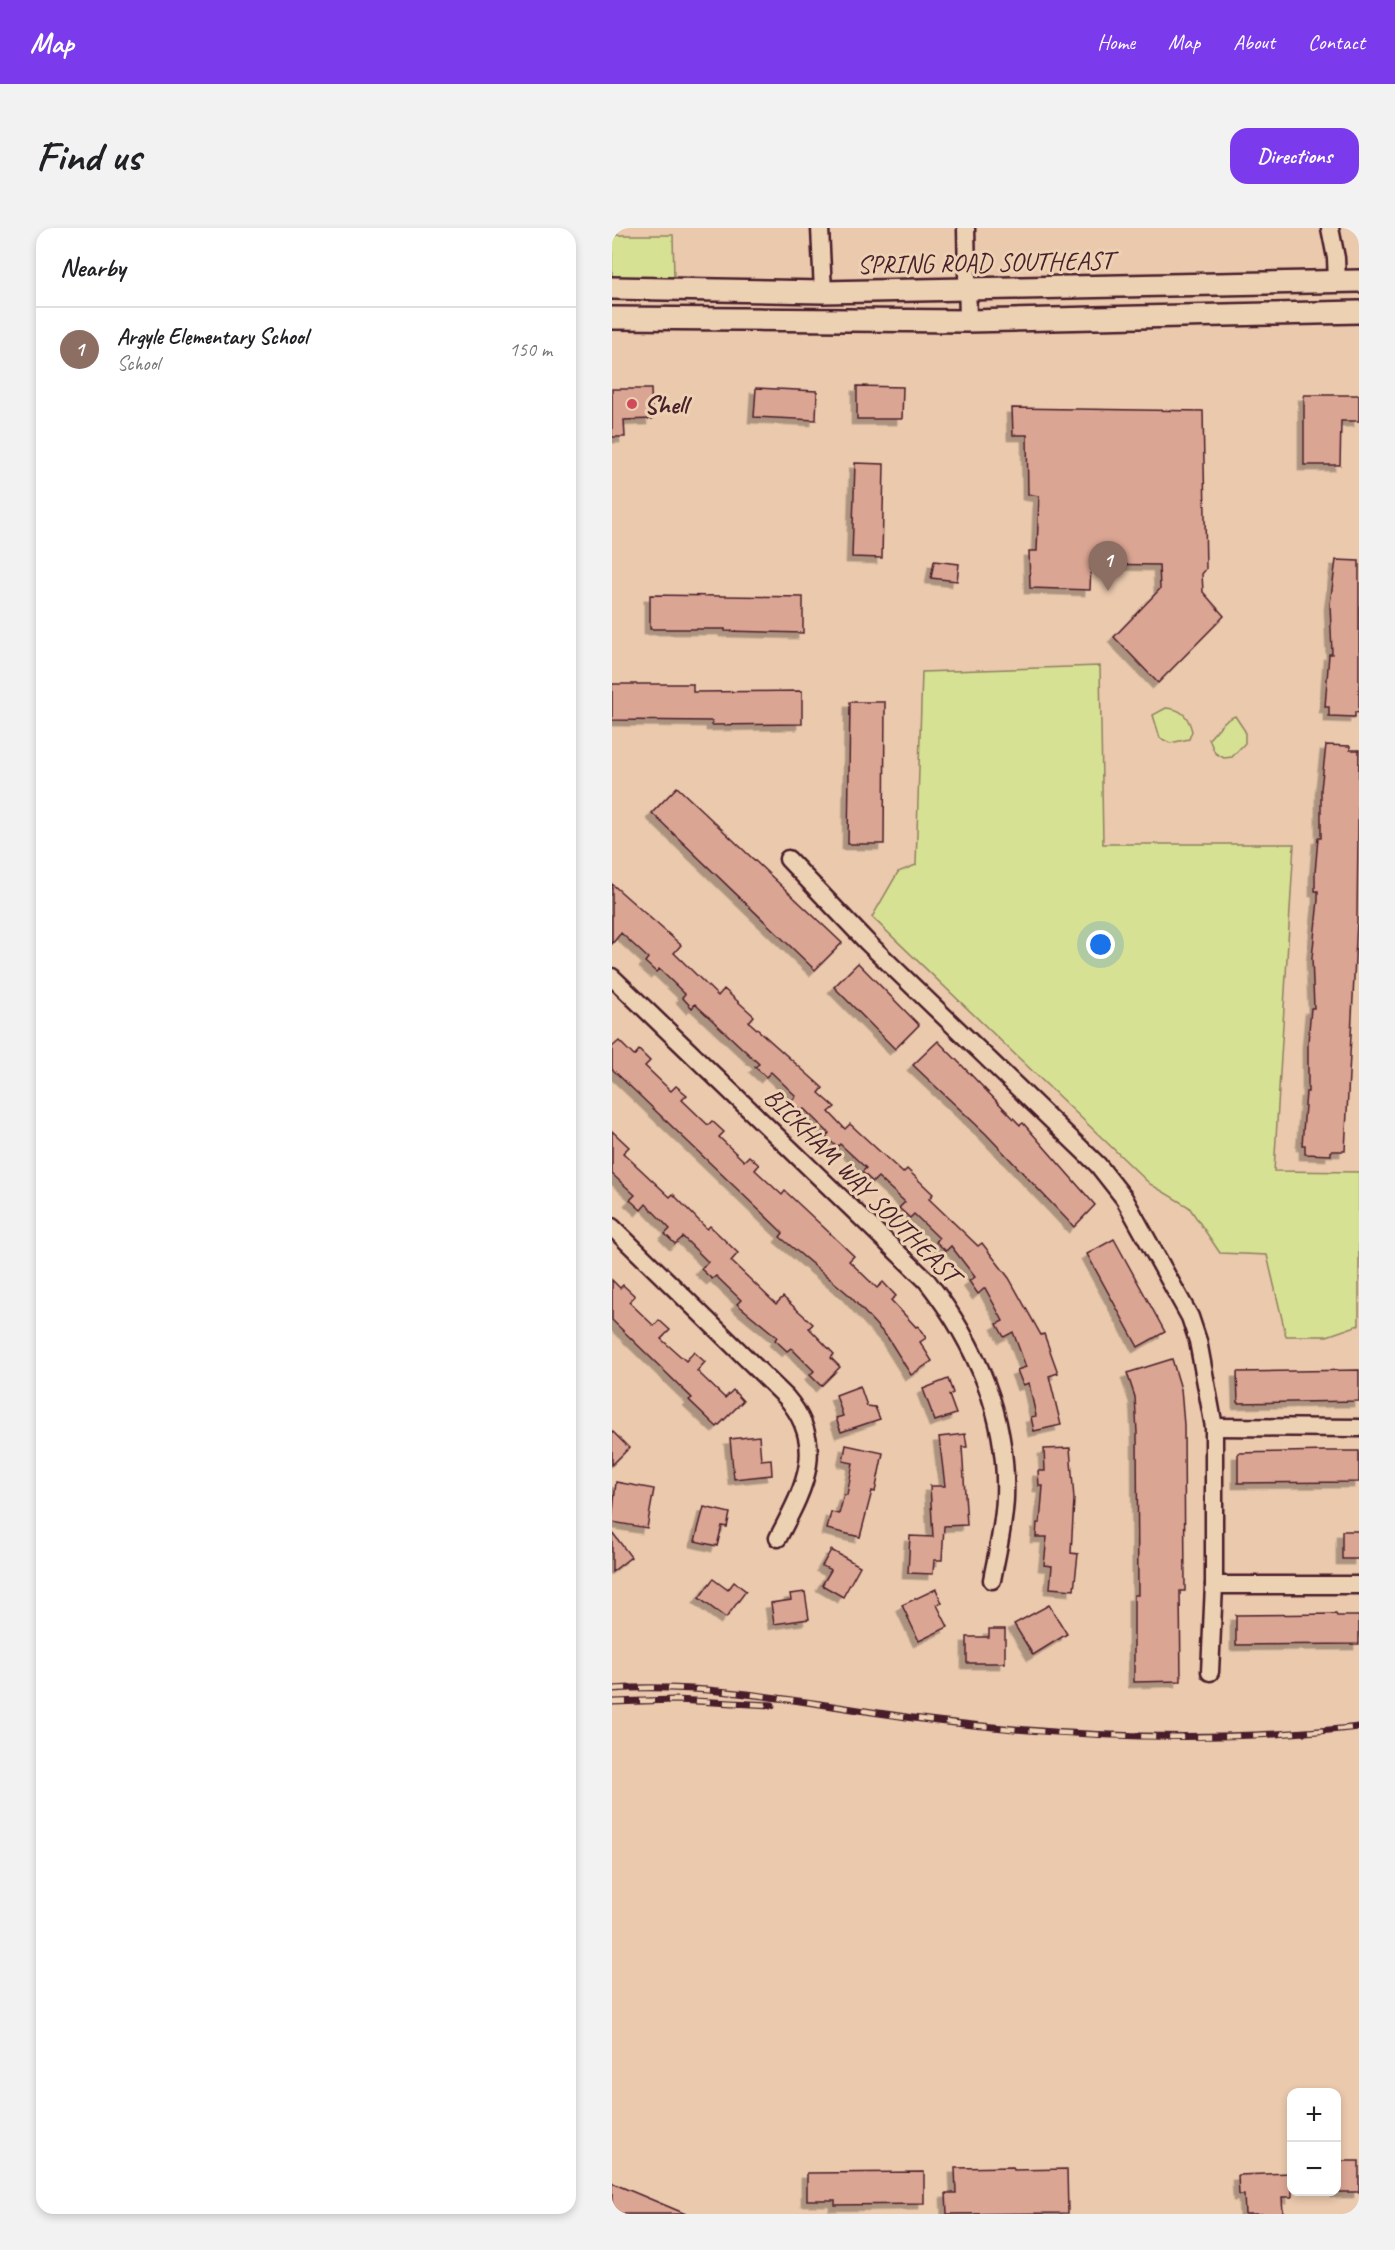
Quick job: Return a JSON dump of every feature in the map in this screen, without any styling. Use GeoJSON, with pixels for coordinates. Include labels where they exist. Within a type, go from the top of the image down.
{"type":"FeatureCollection","features":[{"type":"Feature","properties":{"kind":"main road","name":"SPRING ROAD SOUTHEAST"},"geometry":{"type":"LineString","coordinates":[[612,288],[823,292],[1359,281]]}},
{"type":"Feature","properties":{"kind":"main road"},"geometry":{"type":"LineString","coordinates":[[612,318],[968,321],[1359,312]]}},
{"type":"Feature","properties":{"kind":"street"},"geometry":{"type":"LineString","coordinates":[[820,228],[823,292]]}},
{"type":"Feature","properties":{"kind":"street"},"geometry":{"type":"LineString","coordinates":[[966,228],[968,321]]}},
{"type":"Feature","properties":{"kind":"street"},"geometry":{"type":"LineString","coordinates":[[1330,228],[1336,258],[1337,282]]}},
{"type":"Feature","properties":{"kind":"street"},"geometry":{"type":"LineString","coordinates":[[788,859],[867,942],[1112,1181],[1190,1317],[1204,1369],[1214,1427],[1214,1585],[1210,1672]]}},
{"type":"Feature","properties":{"kind":"street","name":"BICKHAM WAY SOUTHEAST"},"geometry":{"type":"LineString","coordinates":[[612,977],[927,1281],[956,1320],[984,1376],[1003,1449],[1004,1516],[992,1580]]}},
{"type":"Feature","properties":{"kind":"street"},"geometry":{"type":"LineString","coordinates":[[612,1227],[786,1397],[804,1421],[809,1470],[798,1500],[778,1538]]}},
{"type":"Feature","properties":{"kind":"street"},"geometry":{"type":"LineString","coordinates":[[1214,1427],[1359,1428]]}},
{"type":"Feature","properties":{"kind":"street"},"geometry":{"type":"LineString","coordinates":[[1214,1585],[1359,1585]]}},
{"type":"Feature","properties":{"kind":"green space"},"geometry":{"type":"Polygon","coordinates":[[[612,235],[673,235],[674,278],[612,277],[612,235]]]}},
{"type":"Feature","properties":{"kind":"green space"},"geometry":{"type":"Polygon","coordinates":[[[1100,666],[1103,844],[1294,844],[1274,1171],[1359,1172],[1359,1325],[1327,1336],[1286,1336],[1267,1255],[1220,1253],[1189,1207],[1150,1184],[872,917],[898,872],[916,865],[922,672],[1100,666]]]}},
{"type":"Feature","properties":{"kind":"green space"},"geometry":{"type":"Polygon","coordinates":[[[1166,708],[1176,710],[1186,717],[1192,731],[1189,739],[1170,743],[1160,738],[1153,715],[1166,708]]]}},
{"type":"Feature","properties":{"kind":"green space"},"geometry":{"type":"Polygon","coordinates":[[[1235,716],[1245,731],[1245,743],[1232,757],[1224,758],[1215,753],[1209,739],[1225,721],[1235,716]]]}},
{"type":"Feature","properties":{"kind":"building"},"geometry":{"type":"Polygon","coordinates":[[[857,386],[903,387],[902,419],[857,419],[857,386]]]}},
{"type":"Feature","properties":{"kind":"building"},"geometry":{"type":"Polygon","coordinates":[[[756,388],[817,391],[816,420],[754,417],[756,388]]]}},
{"type":"Feature","properties":{"kind":"building","name":"Shell"},"geometry":{"type":"Polygon","coordinates":[[[612,389],[651,389],[652,419],[624,420],[625,437],[612,437],[612,389]]]}},
{"type":"Feature","properties":{"kind":"building"},"geometry":{"type":"Polygon","coordinates":[[[1304,395],[1359,395],[1359,421],[1341,421],[1340,465],[1304,465],[1304,395]]]}},
{"type":"Feature","properties":{"kind":"building"},"geometry":{"type":"Polygon","coordinates":[[[1012,408],[1203,411],[1206,569],[1202,574],[1203,592],[1224,616],[1158,683],[1114,637],[1160,589],[1159,565],[1091,564],[1090,590],[1030,588],[1029,551],[1037,551],[1039,496],[1028,494],[1027,435],[1013,435],[1012,408]]]}},
{"type":"Feature","properties":{"kind":"building"},"geometry":{"type":"Polygon","coordinates":[[[855,463],[884,464],[882,558],[852,557],[855,463]]]}},
{"type":"Feature","properties":{"kind":"building"},"geometry":{"type":"Polygon","coordinates":[[[1336,560],[1359,561],[1359,713],[1355,712],[1355,717],[1329,716],[1329,707],[1325,707],[1329,654],[1332,654],[1330,604],[1336,560]]]}},
{"type":"Feature","properties":{"kind":"building"},"geometry":{"type":"Polygon","coordinates":[[[934,561],[959,564],[957,581],[931,578],[934,561]]]}},
{"type":"Feature","properties":{"kind":"building"},"geometry":{"type":"Polygon","coordinates":[[[650,595],[803,597],[803,633],[725,631],[725,629],[650,629],[650,595]]]}},
{"type":"Feature","properties":{"kind":"building"},"geometry":{"type":"Polygon","coordinates":[[[612,684],[693,684],[693,692],[802,691],[802,724],[712,725],[712,721],[612,720],[612,684]]]}},
{"type":"Feature","properties":{"kind":"building"},"geometry":{"type":"Polygon","coordinates":[[[850,702],[885,702],[884,844],[848,844],[850,702]]]}},
{"type":"Feature","properties":{"kind":"building"},"geometry":{"type":"Polygon","coordinates":[[[1326,745],[1350,746],[1350,750],[1359,750],[1357,920],[1345,1151],[1331,1151],[1331,1155],[1305,1154],[1305,1145],[1302,1145],[1306,1092],[1308,1092],[1308,1042],[1311,1008],[1314,1008],[1312,958],[1318,900],[1318,891],[1315,891],[1315,873],[1318,838],[1321,838],[1321,789],[1326,745]]]}},
{"type":"Feature","properties":{"kind":"building"},"geometry":{"type":"Polygon","coordinates":[[[677,787],[842,943],[815,970],[652,813],[677,787]]]}},
{"type":"Feature","properties":{"kind":"building"},"geometry":{"type":"Polygon","coordinates":[[[612,884],[681,945],[674,953],[718,996],[724,989],[754,1016],[749,1022],[823,1088],[819,1093],[835,1107],[829,1112],[845,1129],[850,1124],[903,1173],[907,1169],[933,1194],[929,1199],[978,1246],[982,1243],[1009,1278],[1041,1335],[1044,1334],[1058,1373],[1049,1376],[1061,1425],[1034,1431],[1031,1417],[1036,1416],[1029,1383],[1023,1385],[1017,1370],[1026,1367],[1013,1332],[1004,1337],[997,1324],[1003,1321],[985,1288],[978,1294],[969,1281],[975,1277],[951,1246],[946,1251],[936,1242],[939,1238],[914,1214],[910,1218],[899,1208],[905,1202],[878,1177],[873,1182],[862,1172],[866,1168],[840,1144],[837,1147],[826,1137],[829,1133],[804,1109],[801,1111],[791,1102],[796,1096],[771,1072],[766,1077],[755,1067],[759,1064],[695,1004],[692,1008],[682,997],[685,994],[659,969],[656,972],[645,962],[648,958],[621,933],[612,944],[612,884]]]}},
{"type":"Feature","properties":{"kind":"building"},"geometry":{"type":"Polygon","coordinates":[[[858,963],[919,1025],[895,1049],[834,987],[858,963]]]}},
{"type":"Feature","properties":{"kind":"building"},"geometry":{"type":"Polygon","coordinates":[[[619,1041],[634,1056],[639,1050],[650,1061],[645,1066],[671,1091],[676,1086],[687,1095],[682,1100],[708,1125],[712,1121],[724,1132],[719,1137],[744,1161],[749,1156],[759,1165],[755,1170],[782,1195],[785,1191],[854,1256],[849,1261],[877,1288],[883,1282],[896,1296],[891,1300],[916,1327],[918,1326],[926,1338],[920,1342],[932,1361],[911,1375],[888,1338],[848,1294],[780,1237],[783,1233],[612,1069],[612,1047],[619,1041]]]}},
{"type":"Feature","properties":{"kind":"building"},"geometry":{"type":"Polygon","coordinates":[[[938,1041],[1020,1125],[1023,1123],[1095,1205],[1074,1227],[986,1134],[913,1065],[938,1041]]]}},
{"type":"Feature","properties":{"kind":"building"},"geometry":{"type":"Polygon","coordinates":[[[612,1131],[629,1147],[623,1153],[670,1197],[673,1194],[707,1229],[710,1226],[738,1253],[731,1261],[776,1304],[783,1297],[813,1324],[809,1328],[834,1354],[831,1358],[840,1367],[821,1386],[810,1375],[814,1371],[791,1348],[787,1351],[775,1340],[777,1337],[737,1304],[741,1300],[716,1276],[712,1279],[701,1269],[708,1262],[683,1237],[675,1244],[665,1234],[670,1229],[646,1204],[641,1210],[630,1200],[635,1195],[612,1174],[612,1131]]]}},
{"type":"Feature","properties":{"kind":"building"},"geometry":{"type":"Polygon","coordinates":[[[1114,1239],[1165,1332],[1138,1347],[1087,1254],[1114,1239]]]}},
{"type":"Feature","properties":{"kind":"building"},"geometry":{"type":"Polygon","coordinates":[[[612,1280],[620,1288],[623,1285],[635,1296],[629,1302],[654,1326],[659,1320],[670,1330],[661,1339],[686,1361],[694,1352],[705,1362],[697,1371],[725,1398],[733,1390],[743,1401],[717,1427],[689,1400],[692,1398],[612,1320],[612,1280]]]}},
{"type":"Feature","properties":{"kind":"building"},"geometry":{"type":"Polygon","coordinates":[[[1172,1359],[1181,1389],[1184,1425],[1185,1591],[1180,1591],[1181,1681],[1134,1682],[1134,1595],[1138,1595],[1137,1433],[1135,1397],[1127,1373],[1172,1359]]]}},
{"type":"Feature","properties":{"kind":"building"},"geometry":{"type":"Polygon","coordinates":[[[1359,1370],[1359,1401],[1238,1403],[1237,1372],[1359,1370]]]}},
{"type":"Feature","properties":{"kind":"building"},"geometry":{"type":"Polygon","coordinates":[[[948,1379],[953,1393],[949,1395],[956,1414],[935,1421],[923,1389],[948,1379]]]}},
{"type":"Feature","properties":{"kind":"building"},"geometry":{"type":"Polygon","coordinates":[[[860,1386],[867,1406],[875,1407],[880,1419],[841,1432],[836,1418],[843,1416],[836,1395],[860,1386]]]}},
{"type":"Feature","properties":{"kind":"building"},"geometry":{"type":"Polygon","coordinates":[[[612,1431],[629,1448],[612,1465],[612,1431]]]}},
{"type":"Feature","properties":{"kind":"building"},"geometry":{"type":"Polygon","coordinates":[[[965,1434],[967,1447],[962,1447],[967,1525],[944,1526],[942,1560],[934,1560],[933,1574],[908,1573],[910,1536],[933,1537],[930,1486],[945,1486],[939,1437],[965,1434]]]}},
{"type":"Feature","properties":{"kind":"building"},"geometry":{"type":"Polygon","coordinates":[[[759,1436],[761,1460],[771,1459],[772,1475],[734,1479],[730,1439],[759,1436]]]}},
{"type":"Feature","properties":{"kind":"building"},"geometry":{"type":"Polygon","coordinates":[[[846,1445],[883,1453],[875,1492],[872,1491],[860,1537],[827,1529],[831,1512],[839,1514],[844,1495],[847,1495],[853,1463],[843,1461],[846,1445]]]}},
{"type":"Feature","properties":{"kind":"building"},"geometry":{"type":"Polygon","coordinates":[[[1070,1448],[1074,1499],[1071,1553],[1078,1554],[1074,1590],[1050,1588],[1052,1566],[1044,1565],[1047,1537],[1036,1537],[1037,1523],[1040,1523],[1043,1486],[1039,1486],[1038,1471],[1045,1471],[1044,1449],[1070,1448]]]}},
{"type":"Feature","properties":{"kind":"building"},"geometry":{"type":"Polygon","coordinates":[[[1359,1451],[1359,1482],[1238,1483],[1238,1453],[1359,1451]]]}},
{"type":"Feature","properties":{"kind":"building"},"geometry":{"type":"Polygon","coordinates":[[[616,1482],[654,1489],[647,1528],[612,1522],[616,1482]]]}},
{"type":"Feature","properties":{"kind":"building"},"geometry":{"type":"Polygon","coordinates":[[[704,1507],[730,1513],[727,1527],[722,1526],[717,1546],[695,1541],[704,1507]]]}},
{"type":"Feature","properties":{"kind":"building"},"geometry":{"type":"Polygon","coordinates":[[[1342,1531],[1359,1531],[1359,1559],[1342,1559],[1342,1531]]]}},
{"type":"Feature","properties":{"kind":"building"},"geometry":{"type":"Polygon","coordinates":[[[612,1532],[631,1557],[612,1572],[612,1532]]]}},
{"type":"Feature","properties":{"kind":"building"},"geometry":{"type":"Polygon","coordinates":[[[831,1550],[860,1566],[843,1597],[822,1585],[831,1570],[822,1566],[831,1550]]]}},
{"type":"Feature","properties":{"kind":"building"},"geometry":{"type":"Polygon","coordinates":[[[713,1579],[728,1590],[734,1582],[746,1591],[726,1618],[699,1598],[713,1579]]]}},
{"type":"Feature","properties":{"kind":"building"},"geometry":{"type":"Polygon","coordinates":[[[936,1589],[942,1603],[937,1605],[948,1627],[919,1641],[902,1605],[936,1589]]]}},
{"type":"Feature","properties":{"kind":"building"},"geometry":{"type":"Polygon","coordinates":[[[805,1592],[809,1619],[774,1624],[771,1603],[791,1600],[790,1594],[805,1592]]]}},
{"type":"Feature","properties":{"kind":"building"},"geometry":{"type":"Polygon","coordinates":[[[1049,1605],[1067,1634],[1033,1655],[1014,1624],[1049,1605]]]}},
{"type":"Feature","properties":{"kind":"building"},"geometry":{"type":"Polygon","coordinates":[[[1336,1614],[1337,1616],[1359,1616],[1359,1644],[1236,1645],[1236,1615],[1336,1614]]]}},
{"type":"Feature","properties":{"kind":"building"},"geometry":{"type":"Polygon","coordinates":[[[989,1629],[1005,1629],[1005,1663],[967,1663],[967,1637],[989,1637],[989,1629]]]}},
{"type":"Feature","properties":{"kind":"building"},"geometry":{"type":"Polygon","coordinates":[[[1341,2161],[1359,2161],[1359,2192],[1341,2192],[1341,2161]]]}},
{"type":"Feature","properties":{"kind":"building"},"geometry":{"type":"Polygon","coordinates":[[[1013,2167],[1014,2170],[1067,2169],[1068,2213],[947,2214],[946,2193],[956,2193],[955,2168],[1013,2167]]]}},
{"type":"Feature","properties":{"kind":"building"},"geometry":{"type":"Polygon","coordinates":[[[924,2172],[924,2204],[835,2205],[835,2200],[807,2200],[807,2173],[924,2172]]]}},
{"type":"Feature","properties":{"kind":"building"},"geometry":{"type":"Polygon","coordinates":[[[1287,2173],[1287,2196],[1292,2197],[1282,2197],[1283,2214],[1245,2214],[1244,2195],[1239,2195],[1238,2175],[1287,2173]]]}},
{"type":"Feature","properties":{"kind":"building"},"geometry":{"type":"Polygon","coordinates":[[[612,2183],[686,2214],[612,2214],[612,2183]]]}},
{"type":"Feature","properties":{"kind":"railway"},"geometry":{"type":"LineString","coordinates":[[612,1689],[694,1689],[937,1721],[1095,1735],[1201,1737],[1359,1727]]}},
{"type":"Feature","properties":{"kind":"railway"},"geometry":{"type":"LineString","coordinates":[[612,1702],[675,1700],[772,1705]]}},
{"type":"Feature","properties":{"kind":"place","name":"Shell"},"geometry":{"type":"Point","coordinates":[632,404]}},
{"type":"Feature","properties":{"kind":"place","name":"Argyle Elementary School"},"geometry":{"type":"Point","coordinates":[1108,591]}}]}
